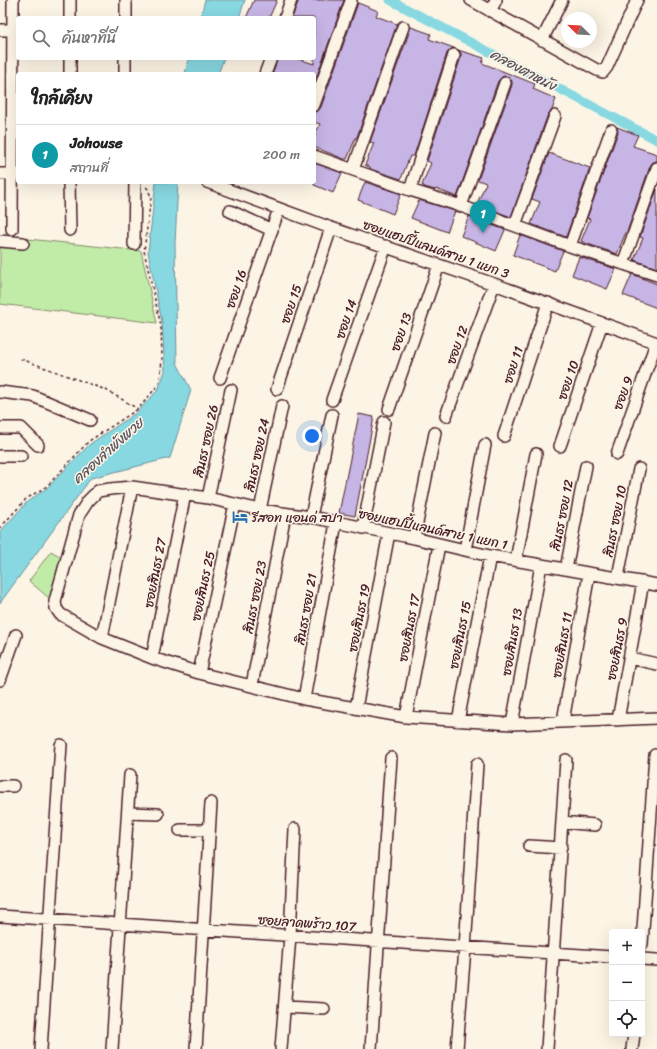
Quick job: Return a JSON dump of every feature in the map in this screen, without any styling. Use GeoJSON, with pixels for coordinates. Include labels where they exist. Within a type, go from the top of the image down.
{"type":"FeatureCollection","features":[{"type":"Feature","properties":{"kind":"street"},"geometry":{"type":"LineString","coordinates":[[12,229],[15,174],[15,30],[13,0]]}},
{"type":"Feature","properties":{"kind":"street"},"geometry":{"type":"LineString","coordinates":[[70,0],[70,16]]}},
{"type":"Feature","properties":{"kind":"street"},"geometry":{"type":"LineString","coordinates":[[126,0],[126,16]]}},
{"type":"Feature","properties":{"kind":"street"},"geometry":{"type":"LineString","coordinates":[[286,16],[291,0]]}},
{"type":"Feature","properties":{"kind":"street"},"geometry":{"type":"LineString","coordinates":[[471,0],[490,12],[603,72],[607,67],[638,0]]}},
{"type":"Feature","properties":{"kind":"street"},"geometry":{"type":"LineString","coordinates":[[490,12],[496,0]]}},
{"type":"Feature","properties":{"kind":"street"},"geometry":{"type":"LineString","coordinates":[[542,40],[562,0]]}},
{"type":"Feature","properties":{"kind":"street"},"geometry":{"type":"LineString","coordinates":[[316,99],[351,1]]}},
{"type":"Feature","properties":{"kind":"street"},"geometry":{"type":"LineString","coordinates":[[353,170],[403,26]]}},
{"type":"Feature","properties":{"kind":"street"},"geometry":{"type":"LineString","coordinates":[[0,30],[15,30]]}},
{"type":"Feature","properties":{"kind":"street"},"geometry":{"type":"LineString","coordinates":[[410,190],[454,55]]}},
{"type":"Feature","properties":{"kind":"street"},"geometry":{"type":"LineString","coordinates":[[70,60],[70,72]]}},
{"type":"Feature","properties":{"kind":"street"},"geometry":{"type":"LineString","coordinates":[[125,60],[125,72]]}},
{"type":"Feature","properties":{"kind":"street"},"geometry":{"type":"LineString","coordinates":[[266,72],[270,60]]}},
{"type":"Feature","properties":{"kind":"street"},"geometry":{"type":"LineString","coordinates":[[461,206],[505,83]]}},
{"type":"Feature","properties":{"kind":"street"},"geometry":{"type":"LineString","coordinates":[[515,225],[555,116]]}},
{"type":"Feature","properties":{"kind":"street"},"geometry":{"type":"LineString","coordinates":[[570,246],[611,130]]}},
{"type":"Feature","properties":{"kind":"street"},"geometry":{"type":"LineString","coordinates":[[316,157],[657,275]]}},
{"type":"Feature","properties":{"kind":"street"},"geometry":{"type":"LineString","coordinates":[[623,264],[657,168]]}},
{"type":"Feature","properties":{"kind":"street"},"geometry":{"type":"LineString","coordinates":[[0,174],[15,174]]}},
{"type":"Feature","properties":{"kind":"street"},"geometry":{"type":"LineString","coordinates":[[69,184],[70,230]]}},
{"type":"Feature","properties":{"kind":"street"},"geometry":{"type":"LineString","coordinates":[[134,244],[135,184]]}},
{"type":"Feature","properties":{"kind":"street","name":"ซอยแฮปปี้แลนด์สาย 1 แยก 3"},"geometry":{"type":"LineString","coordinates":[[212,184],[331,228],[548,303],[657,343]]}},
{"type":"Feature","properties":{"kind":"street","name":"ซอย 16"},"geometry":{"type":"LineString","coordinates":[[220,378],[279,209]]}},
{"type":"Feature","properties":{"kind":"street"},"geometry":{"type":"LineString","coordinates":[[230,211],[272,230]]}},
{"type":"Feature","properties":{"kind":"street","name":"ซอย 15"},"geometry":{"type":"LineString","coordinates":[[278,388],[331,228]]}},
{"type":"Feature","properties":{"kind":"street"},"geometry":{"type":"LineString","coordinates":[[0,241],[23,243]]}},
{"type":"Feature","properties":{"kind":"street","name":"ซอย 14"},"geometry":{"type":"LineString","coordinates":[[332,400],[386,246]]}},
{"type":"Feature","properties":{"kind":"street","name":"ซอย 13"},"geometry":{"type":"LineString","coordinates":[[389,408],[439,265]]}},
{"type":"Feature","properties":{"kind":"street","name":"ซอย 12"},"geometry":{"type":"LineString","coordinates":[[446,416],[494,284]]}},
{"type":"Feature","properties":{"kind":"street","name":"ซอย 11"},"geometry":{"type":"LineString","coordinates":[[504,436],[548,303]]}},
{"type":"Feature","properties":{"kind":"street","name":"ซอย 10"},"geometry":{"type":"LineString","coordinates":[[560,446],[602,323]]}},
{"type":"Feature","properties":{"kind":"street","name":"ซอย 9"},"geometry":{"type":"LineString","coordinates":[[617,454],[657,343]]}},
{"type":"Feature","properties":{"kind":"street","name":"สินธร ซอย 26"},"geometry":{"type":"LineString","coordinates":[[208,498],[231,390]]}},
{"type":"Feature","properties":{"kind":"street"},"geometry":{"type":"LineString","coordinates":[[0,392],[33,396],[90,420]]}},
{"type":"Feature","properties":{"kind":"street","name":"สินธร ซอย 24"},"geometry":{"type":"LineString","coordinates":[[260,510],[282,406]]}},
{"type":"Feature","properties":{"kind":"street"},"geometry":{"type":"LineString","coordinates":[[311,518],[332,415]]}},
{"type":"Feature","properties":{"kind":"street"},"geometry":{"type":"LineString","coordinates":[[363,528],[384,422]]}},
{"type":"Feature","properties":{"kind":"street"},"geometry":{"type":"LineString","coordinates":[[0,428],[21,428],[38,445]]}},
{"type":"Feature","properties":{"kind":"street"},"geometry":{"type":"LineString","coordinates":[[414,538],[435,433]]}},
{"type":"Feature","properties":{"kind":"street"},"geometry":{"type":"LineString","coordinates":[[465,550],[485,445]]}},
{"type":"Feature","properties":{"kind":"street"},"geometry":{"type":"LineString","coordinates":[[516,560],[536,454]]}},
{"type":"Feature","properties":{"kind":"street"},"geometry":{"type":"LineString","coordinates":[[0,456],[21,456]]}},
{"type":"Feature","properties":{"kind":"street","name":"สินธร ซอย 12"},"geometry":{"type":"LineString","coordinates":[[566,569],[586,466]]}},
{"type":"Feature","properties":{"kind":"street","name":"สินธร ซอย 10"},"geometry":{"type":"LineString","coordinates":[[618,578],[639,469]]}},
{"type":"Feature","properties":{"kind":"street"},"geometry":{"type":"LineString","coordinates":[[102,638],[132,487]]}},
{"type":"Feature","properties":{"kind":"street","name":"ซอยแฮปปี้แลนด์สาย 1 แยก 1"},"geometry":{"type":"LineString","coordinates":[[657,585],[490,556],[414,538],[311,518],[260,510],[208,498],[132,487],[110,488],[98,492],[88,501],[79,515],[55,601],[56,608],[60,614],[102,638],[152,658],[199,673],[304,699],[406,717],[512,724],[657,718]]}},
{"type":"Feature","properties":{"kind":"street","name":"ซอยสินธร 27"},"geometry":{"type":"LineString","coordinates":[[152,658],[185,494]]}},
{"type":"Feature","properties":{"kind":"street","name":"ซอยสินธร 25"},"geometry":{"type":"LineString","coordinates":[[199,673],[235,504]]}},
{"type":"Feature","properties":{"kind":"street","name":"สินธร ซอย 23"},"geometry":{"type":"LineString","coordinates":[[252,685],[285,514]]}},
{"type":"Feature","properties":{"kind":"street","name":"สินธร ซอย 21"},"geometry":{"type":"LineString","coordinates":[[304,699],[336,523]]}},
{"type":"Feature","properties":{"kind":"street","name":"ซอยสินธร 19"},"geometry":{"type":"LineString","coordinates":[[356,708],[389,533]]}},
{"type":"Feature","properties":{"kind":"street","name":"ซอยสินธร 17"},"geometry":{"type":"LineString","coordinates":[[406,717],[439,545]]}},
{"type":"Feature","properties":{"kind":"street","name":"ซอยสินธร 15"},"geometry":{"type":"LineString","coordinates":[[458,720],[490,556]]}},
{"type":"Feature","properties":{"kind":"street","name":"ซอยสินธร 13"},"geometry":{"type":"LineString","coordinates":[[512,724],[541,565]]}},
{"type":"Feature","properties":{"kind":"street","name":"ซอยสินธร 11"},"geometry":{"type":"LineString","coordinates":[[563,721],[589,574]]}},
{"type":"Feature","properties":{"kind":"street","name":"ซอยสินธร 9"},"geometry":{"type":"LineString","coordinates":[[618,720],[643,582]]}},
{"type":"Feature","properties":{"kind":"street"},"geometry":{"type":"LineString","coordinates":[[0,680],[16,635]]}},
{"type":"Feature","properties":{"kind":"street"},"geometry":{"type":"LineString","coordinates":[[629,658],[657,664]]}},
{"type":"Feature","properties":{"kind":"street"},"geometry":{"type":"LineString","coordinates":[[40,1049],[61,745]]}},
{"type":"Feature","properties":{"kind":"street"},"geometry":{"type":"LineString","coordinates":[[643,929],[655,787],[655,755]]}},
{"type":"Feature","properties":{"kind":"street"},"geometry":{"type":"LineString","coordinates":[[371,1049],[391,758]]}},
{"type":"Feature","properties":{"kind":"street"},"geometry":{"type":"LineString","coordinates":[[547,1049],[566,760]]}},
{"type":"Feature","properties":{"kind":"street"},"geometry":{"type":"LineString","coordinates":[[457,1049],[477,764]]}},
{"type":"Feature","properties":{"kind":"street"},"geometry":{"type":"LineString","coordinates":[[112,1049],[130,775]]}},
{"type":"Feature","properties":{"kind":"street"},"geometry":{"type":"LineString","coordinates":[[0,786],[13,786]]}},
{"type":"Feature","properties":{"kind":"street"},"geometry":{"type":"LineString","coordinates":[[196,1049],[204,930],[210,803]]}},
{"type":"Feature","properties":{"kind":"street"},"geometry":{"type":"LineString","coordinates":[[128,813],[158,814]]}},
{"type":"Feature","properties":{"kind":"street"},"geometry":{"type":"LineString","coordinates":[[562,822],[595,825]]}},
{"type":"Feature","properties":{"kind":"street"},"geometry":{"type":"LineString","coordinates":[[282,1049],[290,936],[295,829]]}},
{"type":"Feature","properties":{"kind":"street"},"geometry":{"type":"LineString","coordinates":[[180,830],[209,830]]}},
{"type":"Feature","properties":{"kind":"street"},"geometry":{"type":"LineString","coordinates":[[529,846],[560,848]]}},
{"type":"Feature","properties":{"kind":"street","name":"ซอยลาดพร้าว 107"},"geometry":{"type":"LineString","coordinates":[[0,916],[609,957]]}},
{"type":"Feature","properties":{"kind":"street"},"geometry":{"type":"LineString","coordinates":[[645,959],[657,960]]}},
{"type":"Feature","properties":{"kind":"street"},"geometry":{"type":"LineString","coordinates":[[284,1007],[324,1009]]}},
{"type":"Feature","properties":{"kind":"street"},"geometry":{"type":"LineString","coordinates":[[632,1049],[634,1037]]}},
{"type":"Feature","properties":{"kind":"path"},"geometry":{"type":"LineString","coordinates":[[0,528],[26,499],[47,486],[89,441],[138,409],[155,389],[160,380],[162,359],[161,326],[144,251],[151,197],[148,189],[142,184]]}},
{"type":"Feature","properties":{"kind":"path"},"geometry":{"type":"LineString","coordinates":[[21,359],[106,390],[138,409]]}},
{"type":"Feature","properties":{"kind":"green space"},"geometry":{"type":"Polygon","coordinates":[[[0,236],[141,251],[157,323],[0,304],[0,236]]]}},
{"type":"Feature","properties":{"kind":"green space"},"geometry":{"type":"Polygon","coordinates":[[[51,551],[63,558],[50,599],[29,581],[51,551]]]}},
{"type":"Feature","properties":{"kind":"water"},"geometry":{"type":"Polygon","coordinates":[[[205,0],[245,0],[240,16],[201,16],[205,0]]]}},
{"type":"Feature","properties":{"kind":"water"},"geometry":{"type":"Polygon","coordinates":[[[188,60],[223,60],[219,72],[186,72],[188,60]]]}},
{"type":"Feature","properties":{"kind":"water","name":"คลองลำพังพวย"},"geometry":{"type":"Polygon","coordinates":[[[156,184],[178,184],[175,244],[177,363],[191,390],[170,458],[91,478],[0,603],[0,532],[27,502],[47,488],[90,444],[136,413],[158,390],[165,371],[162,322],[148,252],[156,184]]]}},
{"type":"Feature","properties":{"kind":"building"},"geometry":{"type":"Polygon","coordinates":[[[254,0],[277,0],[270,16],[247,16],[254,0]]]}},
{"type":"Feature","properties":{"kind":"building"},"geometry":{"type":"Polygon","coordinates":[[[299,0],[344,0],[316,78],[316,72],[273,72],[277,60],[301,60],[314,64],[314,60],[316,60],[316,16],[293,16],[299,0]]]}},
{"type":"Feature","properties":{"kind":"building"},"geometry":{"type":"Polygon","coordinates":[[[358,3],[378,11],[376,16],[397,24],[357,137],[347,159],[316,148],[316,133],[320,124],[316,123],[316,112],[321,107],[358,3]]]}},
{"type":"Feature","properties":{"kind":"building"},"geometry":{"type":"Polygon","coordinates":[[[411,27],[431,34],[429,39],[454,48],[447,53],[414,156],[410,156],[401,179],[370,169],[371,168],[365,165],[374,143],[370,142],[411,27]]]}},
{"type":"Feature","properties":{"kind":"building"},"geometry":{"type":"Polygon","coordinates":[[[458,50],[484,58],[482,63],[535,84],[533,89],[556,99],[552,110],[548,114],[511,217],[477,204],[486,183],[478,180],[512,85],[512,81],[508,77],[503,76],[498,81],[457,197],[436,189],[424,187],[422,185],[431,163],[427,161],[461,57],[461,53],[458,50]]]}},
{"type":"Feature","properties":{"kind":"building"},"geometry":{"type":"Polygon","coordinates":[[[617,127],[638,135],[633,146],[657,154],[657,161],[653,162],[650,166],[627,232],[617,254],[581,241],[590,219],[587,218],[618,132],[617,127]]]}},
{"type":"Feature","properties":{"kind":"building"},"geometry":{"type":"Polygon","coordinates":[[[549,153],[590,168],[566,237],[531,224],[540,202],[532,199],[549,153]]]}},
{"type":"Feature","properties":{"kind":"building"},"geometry":{"type":"Polygon","coordinates":[[[316,164],[342,173],[333,193],[314,185],[316,184],[316,164]]]}},
{"type":"Feature","properties":{"kind":"building"},"geometry":{"type":"Polygon","coordinates":[[[365,182],[401,194],[393,214],[358,200],[365,182]]]}},
{"type":"Feature","properties":{"kind":"building"},"geometry":{"type":"Polygon","coordinates":[[[657,189],[657,268],[634,260],[643,238],[640,237],[657,189]]]}},
{"type":"Feature","properties":{"kind":"building"},"geometry":{"type":"Polygon","coordinates":[[[419,200],[455,211],[447,232],[411,218],[419,200]]]}},
{"type":"Feature","properties":{"kind":"building"},"geometry":{"type":"Polygon","coordinates":[[[469,216],[505,230],[496,251],[461,236],[469,216]]]}},
{"type":"Feature","properties":{"kind":"building"},"geometry":{"type":"Polygon","coordinates":[[[520,235],[563,251],[555,271],[513,255],[520,235]]]}},
{"type":"Feature","properties":{"kind":"building"},"geometry":{"type":"Polygon","coordinates":[[[579,257],[616,269],[607,289],[572,275],[579,257]]]}},
{"type":"Feature","properties":{"kind":"building"},"geometry":{"type":"Polygon","coordinates":[[[632,274],[657,284],[657,308],[623,295],[632,274]]]}},
{"type":"Feature","properties":{"kind":"building"},"geometry":{"type":"Polygon","coordinates":[[[359,414],[374,417],[355,516],[339,513],[359,414]]]}},
{"type":"Feature","properties":{"kind":"waterway","name":"คลองตาหนัง"},"geometry":{"type":"LineString","coordinates":[[390,0],[657,140]]}},
{"type":"Feature","properties":{"kind":"place","name":"Johouse"},"geometry":{"type":"Point","coordinates":[483,233]}},
{"type":"Feature","properties":{"kind":"place","name":"รีสอท แอนด่ สปา"},"geometry":{"type":"Point","coordinates":[240,517]}}]}
